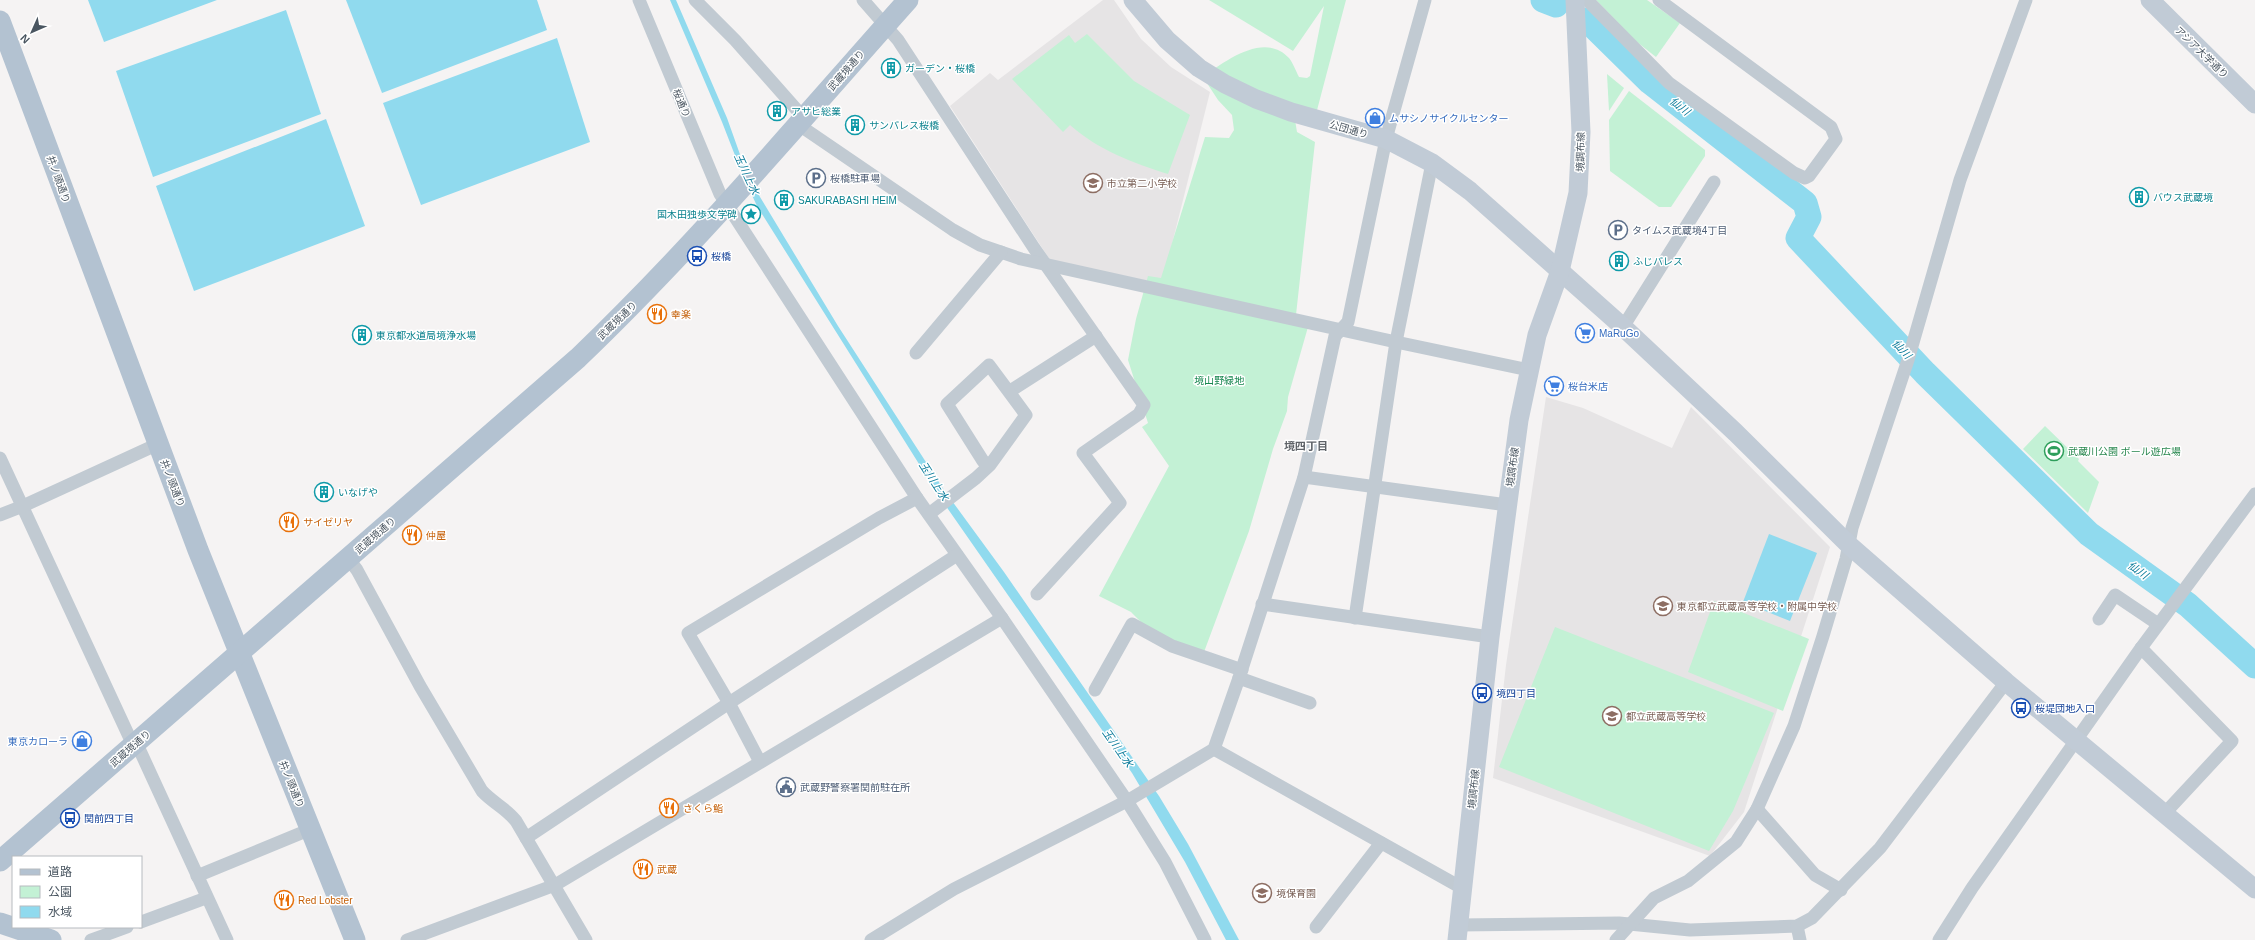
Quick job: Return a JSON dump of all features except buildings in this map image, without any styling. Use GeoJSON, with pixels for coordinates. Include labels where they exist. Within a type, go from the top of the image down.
{"type":"FeatureCollection","features":[{"type":"Feature","properties":{"kind":"main road","name":"武蔵境通り"},"geometry":{"type":"LineString","coordinates":[[0,861],[578,358],[639,300],[802,122],[908,0]]}},
{"type":"Feature","properties":{"kind":"main road","name":"井ノ頭通り"},"geometry":{"type":"LineString","coordinates":[[0,21],[158,444],[239,654],[355,940]]}},
{"type":"Feature","properties":{"kind":"main road"},"geometry":{"type":"LineString","coordinates":[[0,923],[12,927]]}},
{"type":"Feature","properties":{"kind":"main road"},"geometry":{"type":"LineString","coordinates":[[15,928],[51,940]]}},
{"type":"Feature","properties":{"kind":"street","name":"桜通り"},"geometry":{"type":"LineString","coordinates":[[639,0],[720,194],[731,200],[917,498],[1132,798],[1205,940]]}},
{"type":"Feature","properties":{"kind":"street"},"geometry":{"type":"LineString","coordinates":[[696,0],[735,40],[802,122],[953,230],[980,244],[1046,266],[1529,370]]}},
{"type":"Feature","properties":{"kind":"street"},"geometry":{"type":"LineString","coordinates":[[863,0],[898,40],[1046,266],[1144,405],[1139,414],[1083,453],[1120,503],[1037,594]]}},
{"type":"Feature","properties":{"kind":"street","name":"公団通り"},"geometry":{"type":"LineString","coordinates":[[1133,0],[1167,40],[1199,68],[1225,84],[1256,100],[1291,112],[1386,139],[1432,163],[1470,191],[1623,327],[1736,433],[1849,545],[2006,682],[2255,889]]}},
{"type":"Feature","properties":{"kind":"street"},"geometry":{"type":"LineString","coordinates":[[871,940],[954,889],[1132,798],[1214,749],[1241,674],[1262,604],[1304,477],[1335,336],[1348,322],[1386,139],[1425,0]]}},
{"type":"Feature","properties":{"kind":"street","name":"境調布線"},"geometry":{"type":"LineString","coordinates":[[1458,933],[1490,637],[1519,420],[1538,335],[1560,271],[1576,208],[1580,171],[1580,132],[1575,0]]}},
{"type":"Feature","properties":{"kind":"street"},"geometry":{"type":"LineString","coordinates":[[1587,0],[1669,83],[1794,173],[1804,178],[1809,176],[1836,139],[1832,127],[1659,0]]}},
{"type":"Feature","properties":{"kind":"street"},"geometry":{"type":"LineString","coordinates":[[1616,940],[1625,923],[1654,898],[1688,881],[1736,842],[1757,810],[1801,704],[1849,545],[1852,528],[1908,360],[1910,347],[1960,180],[2026,0]]}},
{"type":"Feature","properties":{"kind":"street","name":"アジア大学通り"},"geometry":{"type":"LineString","coordinates":[[2150,0],[2255,104]]}},
{"type":"Feature","properties":{"kind":"street"},"geometry":{"type":"LineString","coordinates":[[1355,618],[1396,342],[1432,163]]}},
{"type":"Feature","properties":{"kind":"street"},"geometry":{"type":"LineString","coordinates":[[1623,327],[1714,182]]}},
{"type":"Feature","properties":{"kind":"street"},"geometry":{"type":"LineString","coordinates":[[916,353],[1001,252]]}},
{"type":"Feature","properties":{"kind":"street"},"geometry":{"type":"LineString","coordinates":[[1010,391],[1096,336]]}},
{"type":"Feature","properties":{"kind":"street"},"geometry":{"type":"LineString","coordinates":[[929,514],[990,465],[1026,415],[1010,391],[989,365],[947,404],[983,461],[990,465]]}},
{"type":"Feature","properties":{"kind":"street"},"geometry":{"type":"LineString","coordinates":[[0,514],[23,506],[158,444]]}},
{"type":"Feature","properties":{"kind":"street"},"geometry":{"type":"LineString","coordinates":[[0,458],[227,940]]}},
{"type":"Feature","properties":{"kind":"street"},"geometry":{"type":"LineString","coordinates":[[1304,477],[1507,505]]}},
{"type":"Feature","properties":{"kind":"street"},"geometry":{"type":"LineString","coordinates":[[1939,940],[1972,888],[2039,795],[2177,597],[2255,494]]}},
{"type":"Feature","properties":{"kind":"street"},"geometry":{"type":"LineString","coordinates":[[760,762],[729,703],[688,633],[879,518],[917,498]]}},
{"type":"Feature","properties":{"kind":"street"},"geometry":{"type":"LineString","coordinates":[[526,838],[729,703],[958,555]]}},
{"type":"Feature","properties":{"kind":"street"},"geometry":{"type":"LineString","coordinates":[[348,558],[357,570],[420,686],[482,791],[491,802],[507,810],[555,885],[586,940]]}},
{"type":"Feature","properties":{"kind":"street"},"geometry":{"type":"LineString","coordinates":[[2099,618],[2115,595],[2158,624]]}},
{"type":"Feature","properties":{"kind":"street"},"geometry":{"type":"LineString","coordinates":[[1262,604],[1490,637]]}},
{"type":"Feature","properties":{"kind":"street"},"geometry":{"type":"LineString","coordinates":[[407,940],[555,885],[1002,618]]}},
{"type":"Feature","properties":{"kind":"street"},"geometry":{"type":"LineString","coordinates":[[1095,690],[1132,624],[1172,646],[1310,702]]}},
{"type":"Feature","properties":{"kind":"street"},"geometry":{"type":"LineString","coordinates":[[2141,648],[2232,740],[2165,813]]}},
{"type":"Feature","properties":{"kind":"street"},"geometry":{"type":"LineString","coordinates":[[1458,933],[1625,923],[1690,930],[1797,926],[1812,918],[1880,848],[2006,682]]}},
{"type":"Feature","properties":{"kind":"street"},"geometry":{"type":"LineString","coordinates":[[1214,749],[1462,888]]}},
{"type":"Feature","properties":{"kind":"street"},"geometry":{"type":"LineString","coordinates":[[1757,810],[1815,875],[1840,890]]}},
{"type":"Feature","properties":{"kind":"street"},"geometry":{"type":"LineString","coordinates":[[197,876],[311,829]]}},
{"type":"Feature","properties":{"kind":"street"},"geometry":{"type":"LineString","coordinates":[[1316,927],[1381,843]]}},
{"type":"Feature","properties":{"kind":"street"},"geometry":{"type":"LineString","coordinates":[[142,922],[206,898]]}},
{"type":"Feature","properties":{"kind":"street"},"geometry":{"type":"LineString","coordinates":[[1797,926],[1800,940]]}},
{"type":"Feature","properties":{"kind":"street"},"geometry":{"type":"LineString","coordinates":[[91,940],[124,928]]}},
{"type":"Feature","properties":{"kind":"shaded area","name":"市立第二小学校"},"geometry":{"type":"Polygon","coordinates":[[[1103,0],[1114,0],[1141,39],[1171,67],[1210,92],[1162,284],[1050,260],[950,106],[990,73],[998,80],[1103,0]]]}},
{"type":"Feature","properties":{"kind":"shaded area","name":"東京都立武蔵高等学校・附属中学校"},"geometry":{"type":"Polygon","coordinates":[[[1546,397],[1583,408],[1672,448],[1691,407],[1830,547],[1744,812],[1710,856],[1493,778],[1506,665],[1546,397]]]}},
{"type":"Feature","properties":{"kind":"green space","name":"境山野緑地"},"geometry":{"type":"Polygon","coordinates":[[[1209,0],[1346,0],[1316,114],[1295,120],[1297,132],[1315,142],[1295,324],[1308,327],[1288,397],[1287,411],[1273,449],[1249,531],[1204,652],[1175,642],[1143,624],[1131,612],[1099,596],[1169,466],[1142,427],[1148,423],[1128,360],[1136,319],[1148,276],[1161,278],[1205,137],[1229,138],[1234,130],[1232,115],[1218,100],[1203,77],[1233,57],[1256,48],[1268,47],[1279,50],[1289,58],[1299,77],[1307,78],[1310,76],[1324,6],[1293,51],[1209,0]]]}},
{"type":"Feature","properties":{"kind":"green space"},"geometry":{"type":"Polygon","coordinates":[[[1596,0],[1647,0],[1680,23],[1656,57],[1637,42],[1596,0]]]}},
{"type":"Feature","properties":{"kind":"green space"},"geometry":{"type":"Polygon","coordinates":[[[1087,34],[1134,81],[1190,115],[1168,174],[1116,155],[1104,149],[1092,142],[1070,125],[1063,132],[1012,79],[1069,35],[1075,43],[1087,34]]]}},
{"type":"Feature","properties":{"kind":"green space"},"geometry":{"type":"Polygon","coordinates":[[[1607,74],[1624,88],[1609,111],[1607,74]]]}},
{"type":"Feature","properties":{"kind":"green space"},"geometry":{"type":"Polygon","coordinates":[[[1629,91],[1705,150],[1705,156],[1671,207],[1659,207],[1610,171],[1609,120],[1629,91]]]}},
{"type":"Feature","properties":{"kind":"green space"},"geometry":{"type":"Polygon","coordinates":[[[2045,426],[2079,459],[2078,461],[2099,482],[2088,513],[2023,449],[2045,426]]]}},
{"type":"Feature","properties":{"kind":"green space"},"geometry":{"type":"Polygon","coordinates":[[[1714,601],[1809,639],[1783,711],[1688,672],[1714,601]]]}},
{"type":"Feature","properties":{"kind":"green space"},"geometry":{"type":"Polygon","coordinates":[[[1555,627],[1774,713],[1733,811],[1709,851],[1499,767],[1555,627]]]}},
{"type":"Feature","properties":{"kind":"water"},"geometry":{"type":"Polygon","coordinates":[[[88,0],[217,0],[104,42],[88,0]]]}},
{"type":"Feature","properties":{"kind":"water"},"geometry":{"type":"Polygon","coordinates":[[[346,0],[537,0],[547,30],[382,93],[346,0]]]}},
{"type":"Feature","properties":{"kind":"water","name":"玉川上水"},"geometry":{"type":"Polygon","coordinates":[[[670,0],[676,0],[727,118],[742,160],[760,197],[838,326],[944,490],[1004,572],[1159,796],[1188,844],[1239,940],[1226,940],[1185,862],[1132,773],[941,499],[757,206],[743,176],[722,122],[670,0]]]}},
{"type":"Feature","properties":{"kind":"water"},"geometry":{"type":"Polygon","coordinates":[[[286,10],[321,114],[153,177],[116,71],[286,10]]]}},
{"type":"Feature","properties":{"kind":"water"},"geometry":{"type":"Polygon","coordinates":[[[557,38],[590,142],[421,205],[383,103],[557,38]]]}},
{"type":"Feature","properties":{"kind":"water"},"geometry":{"type":"Polygon","coordinates":[[[326,119],[365,226],[194,291],[156,186],[326,119]]]}},
{"type":"Feature","properties":{"kind":"water"},"geometry":{"type":"Polygon","coordinates":[[[1769,534],[1817,553],[1790,621],[1743,602],[1769,534]]]}},
{"type":"Feature","properties":{"kind":"waterway","name":"仙川"},"geometry":{"type":"LineString","coordinates":[[1543,0],[1556,5]]}},
{"type":"Feature","properties":{"kind":"waterway","name":"仙川"},"geometry":{"type":"LineString","coordinates":[[1587,20],[1650,82],[1805,203],[1809,217],[1798,238],[1925,373],[2089,534],[2188,605],[2255,666]]}},
{"type":"Feature","properties":{"kind":"place","name":"ガーデン・桜橋"},"geometry":{"type":"Point","coordinates":[891,68]}},
{"type":"Feature","properties":{"kind":"place","name":"アサヒ総業"},"geometry":{"type":"Point","coordinates":[777,111]}},
{"type":"Feature","properties":{"kind":"place","name":"ムサシノサイクルセンター"},"geometry":{"type":"Point","coordinates":[1375,118]}},
{"type":"Feature","properties":{"kind":"place","name":"サンパレス桜橋"},"geometry":{"type":"Point","coordinates":[855,125]}},
{"type":"Feature","properties":{"kind":"place","name":"桜橋駐車場"},"geometry":{"type":"Point","coordinates":[816,178]}},
{"type":"Feature","properties":{"kind":"place","name":"市立第二小学校"},"geometry":{"type":"Point","coordinates":[1093,183]}},
{"type":"Feature","properties":{"kind":"place","name":"バウス武蔵境"},"geometry":{"type":"Point","coordinates":[2139,197]}},
{"type":"Feature","properties":{"kind":"place","name":"SAKURABASHI HEIM"},"geometry":{"type":"Point","coordinates":[784,200]}},
{"type":"Feature","properties":{"kind":"place","name":"国木田独歩文学碑"},"geometry":{"type":"Point","coordinates":[751,214]}},
{"type":"Feature","properties":{"kind":"place","name":"タイムス武蔵境4丁目"},"geometry":{"type":"Point","coordinates":[1618,230]}},
{"type":"Feature","properties":{"kind":"place","name":"桜橋"},"geometry":{"type":"Point","coordinates":[697,256]}},
{"type":"Feature","properties":{"kind":"place","name":"ふじパレス"},"geometry":{"type":"Point","coordinates":[1619,261]}},
{"type":"Feature","properties":{"kind":"place","name":"幸楽"},"geometry":{"type":"Point","coordinates":[657,314]}},
{"type":"Feature","properties":{"kind":"place","name":"MaRuGo"},"geometry":{"type":"Point","coordinates":[1585,333]}},
{"type":"Feature","properties":{"kind":"place","name":"東京都水道局境浄水場"},"geometry":{"type":"Point","coordinates":[362,335]}},
{"type":"Feature","properties":{"kind":"place","name":"桜台米店"},"geometry":{"type":"Point","coordinates":[1554,386]}},
{"type":"Feature","properties":{"kind":"place","name":"武蔵川公園 ボール遊広場"},"geometry":{"type":"Point","coordinates":[2054,451]}},
{"type":"Feature","properties":{"kind":"place","name":"いなげや"},"geometry":{"type":"Point","coordinates":[324,492]}},
{"type":"Feature","properties":{"kind":"place","name":"サイゼリヤ"},"geometry":{"type":"Point","coordinates":[289,522]}},
{"type":"Feature","properties":{"kind":"place","name":"仲屋"},"geometry":{"type":"Point","coordinates":[412,535]}},
{"type":"Feature","properties":{"kind":"place","name":"東京都立武蔵高等学校・附属中学校"},"geometry":{"type":"Point","coordinates":[1663,606]}},
{"type":"Feature","properties":{"kind":"place","name":"境四丁目"},"geometry":{"type":"Point","coordinates":[1482,693]}},
{"type":"Feature","properties":{"kind":"place","name":"桜堤団地入口"},"geometry":{"type":"Point","coordinates":[2021,708]}},
{"type":"Feature","properties":{"kind":"place","name":"都立武蔵高等学校"},"geometry":{"type":"Point","coordinates":[1612,716]}},
{"type":"Feature","properties":{"kind":"place","name":"東京カローラ"},"geometry":{"type":"Point","coordinates":[82,741]}},
{"type":"Feature","properties":{"kind":"place","name":"武蔵野警察署関前駐在所"},"geometry":{"type":"Point","coordinates":[786,787]}},
{"type":"Feature","properties":{"kind":"place","name":"さくら鮨"},"geometry":{"type":"Point","coordinates":[669,808]}},
{"type":"Feature","properties":{"kind":"place","name":"関前四丁目"},"geometry":{"type":"Point","coordinates":[70,818]}},
{"type":"Feature","properties":{"kind":"place","name":"武蔵"},"geometry":{"type":"Point","coordinates":[643,869]}},
{"type":"Feature","properties":{"kind":"place","name":"境保育園"},"geometry":{"type":"Point","coordinates":[1262,893]}},
{"type":"Feature","properties":{"kind":"place","name":"Red Lobster"},"geometry":{"type":"Point","coordinates":[284,900]}},
{"type":"Feature","properties":{"kind":"district","name":"境四丁目"},"geometry":{"type":"Point","coordinates":[1306,446]}}]}
